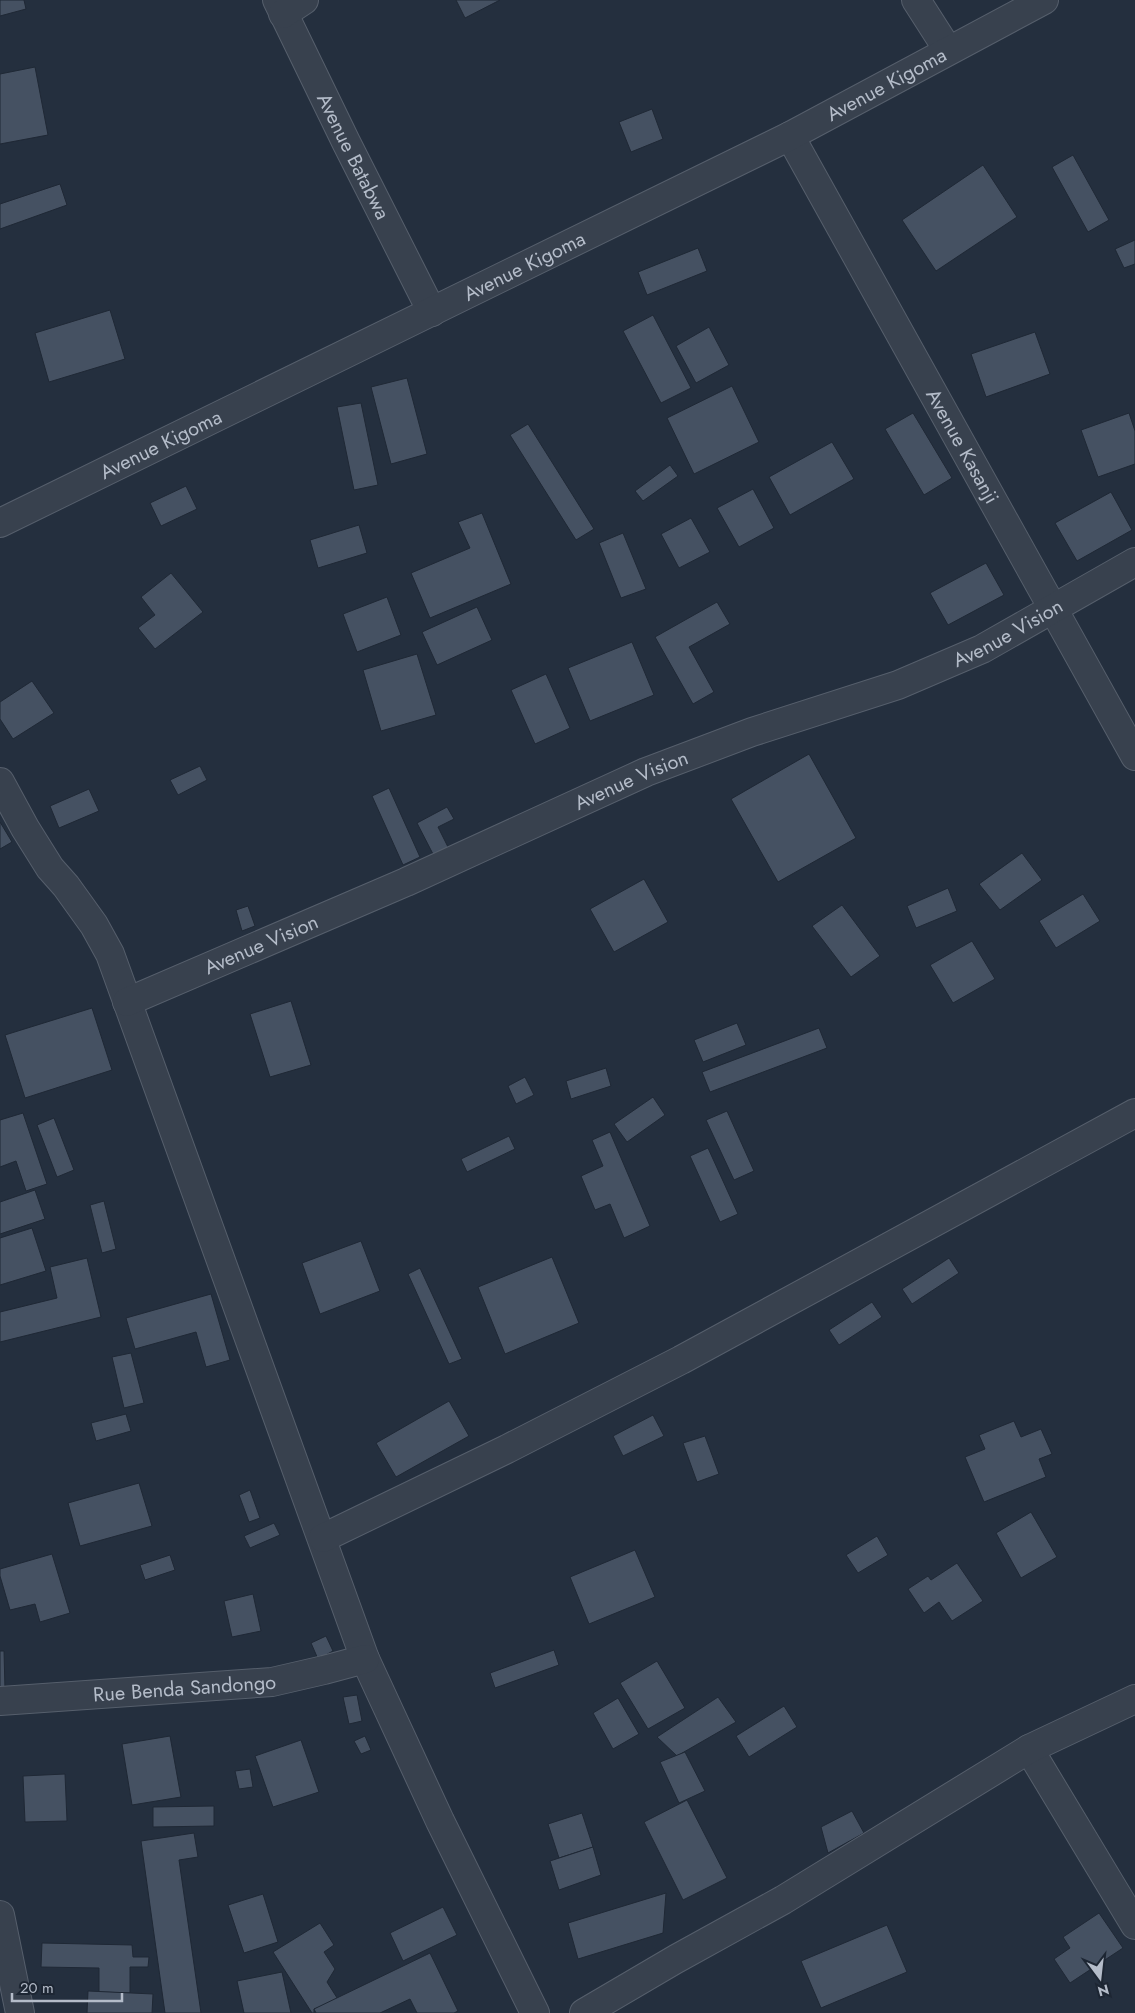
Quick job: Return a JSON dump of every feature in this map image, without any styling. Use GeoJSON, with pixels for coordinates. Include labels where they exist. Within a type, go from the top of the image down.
{"type":"FeatureCollection","features":[{"type":"Feature","properties":{"kind":"street"},"geometry":{"type":"LineString","coordinates":[[916,0],[948,50]]}},
{"type":"Feature","properties":{"kind":"street","name":"Avenue Kigoma"},"geometry":{"type":"LineString","coordinates":[[0,523],[790,136],[1044,0]]}},
{"type":"Feature","properties":{"kind":"street","name":"Avenue Batabwa"},"geometry":{"type":"LineString","coordinates":[[288,4],[346,142],[432,312]]}},
{"type":"Feature","properties":{"kind":"street","name":"Avenue Kasanji"},"geometry":{"type":"LineString","coordinates":[[790,136],[1135,756]]}},
{"type":"Feature","properties":{"kind":"street","name":"Avenue Vision"},"geometry":{"type":"LineString","coordinates":[[127,1002],[406,882],[646,772],[752,732],[898,685],[982,648],[1135,562]]}},
{"type":"Feature","properties":{"kind":"street"},"geometry":{"type":"LineString","coordinates":[[0,782],[25,828],[50,868],[66,886],[94,925],[110,954],[323,1538],[365,1659],[440,1821],[535,2013]]}},
{"type":"Feature","properties":{"kind":"street"},"geometry":{"type":"LineString","coordinates":[[323,1538],[507,1449],[681,1360],[1135,1113]]}},
{"type":"Feature","properties":{"kind":"street","name":"Rue Benda Sandongo"},"geometry":{"type":"LineString","coordinates":[[0,1701],[272,1682],[365,1659]]}},
{"type":"Feature","properties":{"kind":"street"},"geometry":{"type":"LineString","coordinates":[[584,2013],[639,1980],[783,1900],[1029,1749],[1135,1699]]}},
{"type":"Feature","properties":{"kind":"street"},"geometry":{"type":"LineString","coordinates":[[1029,1749],[1135,1925]]}},
{"type":"Feature","properties":{"kind":"street"},"geometry":{"type":"LineString","coordinates":[[0,1915],[20,2013]]}},
{"type":"Feature","properties":{"kind":"building"},"geometry":{"type":"Polygon","coordinates":[[[0,0],[24,0],[26,9],[0,16],[0,0]]]}},
{"type":"Feature","properties":{"kind":"building"},"geometry":{"type":"Polygon","coordinates":[[[456,0],[500,0],[465,18],[456,0]]]}},
{"type":"Feature","properties":{"kind":"building"},"geometry":{"type":"Polygon","coordinates":[[[35,67],[48,135],[0,144],[0,74],[35,67]]]}},
{"type":"Feature","properties":{"kind":"building"},"geometry":{"type":"Polygon","coordinates":[[[652,109],[663,139],[631,152],[619,122],[652,109]]]}},
{"type":"Feature","properties":{"kind":"building"},"geometry":{"type":"Polygon","coordinates":[[[1073,155],[1109,220],[1088,232],[1052,167],[1073,155]]]}},
{"type":"Feature","properties":{"kind":"building"},"geometry":{"type":"Polygon","coordinates":[[[983,165],[1017,217],[936,271],[902,220],[983,165]]]}},
{"type":"Feature","properties":{"kind":"building"},"geometry":{"type":"Polygon","coordinates":[[[60,184],[67,205],[0,229],[0,204],[60,184]]]}},
{"type":"Feature","properties":{"kind":"building"},"geometry":{"type":"Polygon","coordinates":[[[1135,240],[1135,264],[1124,268],[1115,249],[1135,240]]]}},
{"type":"Feature","properties":{"kind":"building"},"geometry":{"type":"Polygon","coordinates":[[[698,248],[707,271],[647,295],[638,272],[698,248]]]}},
{"type":"Feature","properties":{"kind":"building"},"geometry":{"type":"Polygon","coordinates":[[[110,310],[125,359],[49,382],[35,333],[110,310]]]}},
{"type":"Feature","properties":{"kind":"building"},"geometry":{"type":"Polygon","coordinates":[[[653,315],[691,388],[661,403],[623,331],[653,315]]]}},
{"type":"Feature","properties":{"kind":"building"},"geometry":{"type":"Polygon","coordinates":[[[709,327],[729,365],[696,383],[676,346],[709,327]]]}},
{"type":"Feature","properties":{"kind":"building"},"geometry":{"type":"Polygon","coordinates":[[[1035,332],[1050,374],[986,397],[971,354],[1035,332]]]}},
{"type":"Feature","properties":{"kind":"building"},"geometry":{"type":"Polygon","coordinates":[[[407,378],[427,454],[391,464],[371,387],[407,378]]]}},
{"type":"Feature","properties":{"kind":"building"},"geometry":{"type":"Polygon","coordinates":[[[732,386],[759,442],[694,474],[667,418],[732,386]]]}},
{"type":"Feature","properties":{"kind":"building"},"geometry":{"type":"Polygon","coordinates":[[[361,403],[378,485],[354,490],[337,407],[361,403]]]}},
{"type":"Feature","properties":{"kind":"building"},"geometry":{"type":"Polygon","coordinates":[[[913,413],[952,478],[924,495],[885,429],[913,413]]]}},
{"type":"Feature","properties":{"kind":"building"},"geometry":{"type":"Polygon","coordinates":[[[1129,413],[1135,431],[1135,464],[1098,477],[1081,430],[1129,413]]]}},
{"type":"Feature","properties":{"kind":"building"},"geometry":{"type":"Polygon","coordinates":[[[528,424],[594,529],[576,540],[510,435],[528,424]]]}},
{"type":"Feature","properties":{"kind":"building"},"geometry":{"type":"Polygon","coordinates":[[[832,442],[854,479],[790,515],[769,477],[832,442]]]}},
{"type":"Feature","properties":{"kind":"building"},"geometry":{"type":"Polygon","coordinates":[[[670,465],[678,476],[643,501],[635,491],[670,465]]]}},
{"type":"Feature","properties":{"kind":"building"},"geometry":{"type":"Polygon","coordinates":[[[186,486],[197,509],[161,526],[150,503],[186,486]]]}},
{"type":"Feature","properties":{"kind":"building"},"geometry":{"type":"Polygon","coordinates":[[[753,489],[774,528],[739,547],[717,508],[753,489]]]}},
{"type":"Feature","properties":{"kind":"building"},"geometry":{"type":"Polygon","coordinates":[[[1111,492],[1132,530],[1077,561],[1055,523],[1111,492]]]}},
{"type":"Feature","properties":{"kind":"building"},"geometry":{"type":"Polygon","coordinates":[[[482,513],[511,584],[430,618],[411,573],[470,548],[458,522],[482,513]]]}},
{"type":"Feature","properties":{"kind":"building"},"geometry":{"type":"Polygon","coordinates":[[[691,518],[710,552],[679,568],[661,534],[691,518]]]}},
{"type":"Feature","properties":{"kind":"building"},"geometry":{"type":"Polygon","coordinates":[[[359,525],[367,553],[318,568],[310,540],[359,525]]]}},
{"type":"Feature","properties":{"kind":"building"},"geometry":{"type":"Polygon","coordinates":[[[623,533],[646,589],[621,598],[599,543],[623,533]]]}},
{"type":"Feature","properties":{"kind":"building"},"geometry":{"type":"Polygon","coordinates":[[[986,563],[1004,595],[948,625],[930,593],[986,563]]]}},
{"type":"Feature","properties":{"kind":"building"},"geometry":{"type":"Polygon","coordinates":[[[171,573],[203,612],[155,649],[138,628],[155,615],[141,597],[171,573]]]}},
{"type":"Feature","properties":{"kind":"building"},"geometry":{"type":"Polygon","coordinates":[[[387,597],[401,635],[357,652],[343,614],[387,597]]]}},
{"type":"Feature","properties":{"kind":"building"},"geometry":{"type":"Polygon","coordinates":[[[717,602],[730,624],[689,647],[714,692],[693,704],[655,637],[717,602]]]}},
{"type":"Feature","properties":{"kind":"building"},"geometry":{"type":"Polygon","coordinates":[[[477,607],[492,640],[437,665],[422,632],[477,607]]]}},
{"type":"Feature","properties":{"kind":"building"},"geometry":{"type":"Polygon","coordinates":[[[632,642],[654,695],[590,721],[568,668],[632,642]]]}},
{"type":"Feature","properties":{"kind":"building"},"geometry":{"type":"Polygon","coordinates":[[[417,654],[436,715],[381,731],[363,670],[417,654]]]}},
{"type":"Feature","properties":{"kind":"building"},"geometry":{"type":"Polygon","coordinates":[[[546,674],[570,728],[535,744],[511,690],[546,674]]]}},
{"type":"Feature","properties":{"kind":"building"},"geometry":{"type":"Polygon","coordinates":[[[32,681],[54,713],[13,739],[0,719],[0,702],[32,681]]]}},
{"type":"Feature","properties":{"kind":"building"},"geometry":{"type":"Polygon","coordinates":[[[809,754],[856,838],[778,882],[731,799],[809,754]]]}},
{"type":"Feature","properties":{"kind":"building"},"geometry":{"type":"Polygon","coordinates":[[[200,766],[207,780],[178,795],[170,780],[200,766]]]}},
{"type":"Feature","properties":{"kind":"building"},"geometry":{"type":"Polygon","coordinates":[[[389,788],[420,857],[403,865],[372,796],[389,788]]]}},
{"type":"Feature","properties":{"kind":"building"},"geometry":{"type":"Polygon","coordinates":[[[89,789],[99,811],[59,828],[50,806],[89,789]]]}},
{"type":"Feature","properties":{"kind":"building"},"geometry":{"type":"Polygon","coordinates":[[[447,807],[454,819],[438,827],[449,849],[434,856],[417,823],[447,807]]]}},
{"type":"Feature","properties":{"kind":"building"},"geometry":{"type":"Polygon","coordinates":[[[0,822],[12,842],[0,849],[0,822]]]}},
{"type":"Feature","properties":{"kind":"building"},"geometry":{"type":"Polygon","coordinates":[[[1022,853],[1042,880],[1000,910],[979,884],[1022,853]]]}},
{"type":"Feature","properties":{"kind":"building"},"geometry":{"type":"Polygon","coordinates":[[[644,879],[668,922],[614,952],[590,909],[644,879]]]}},
{"type":"Feature","properties":{"kind":"building"},"geometry":{"type":"Polygon","coordinates":[[[948,888],[957,911],[916,928],[907,906],[948,888]]]}},
{"type":"Feature","properties":{"kind":"building"},"geometry":{"type":"Polygon","coordinates":[[[1083,894],[1100,921],[1056,948],[1039,921],[1083,894]]]}},
{"type":"Feature","properties":{"kind":"building"},"geometry":{"type":"Polygon","coordinates":[[[842,905],[880,956],[851,977],[812,926],[842,905]]]}},
{"type":"Feature","properties":{"kind":"building"},"geometry":{"type":"Polygon","coordinates":[[[248,906],[255,926],[242,931],[236,910],[248,906]]]}},
{"type":"Feature","properties":{"kind":"building"},"geometry":{"type":"Polygon","coordinates":[[[972,941],[995,979],[953,1003],[930,965],[972,941]]]}},
{"type":"Feature","properties":{"kind":"building"},"geometry":{"type":"Polygon","coordinates":[[[291,1001],[311,1065],[270,1077],[250,1014],[291,1001]]]}},
{"type":"Feature","properties":{"kind":"building"},"geometry":{"type":"Polygon","coordinates":[[[92,1008],[112,1070],[25,1098],[5,1035],[92,1008]]]}},
{"type":"Feature","properties":{"kind":"building"},"geometry":{"type":"Polygon","coordinates":[[[737,1023],[746,1045],[703,1062],[694,1040],[737,1023]]]}},
{"type":"Feature","properties":{"kind":"building"},"geometry":{"type":"Polygon","coordinates":[[[819,1028],[827,1048],[710,1092],[702,1072],[819,1028]]]}},
{"type":"Feature","properties":{"kind":"building"},"geometry":{"type":"Polygon","coordinates":[[[606,1068],[611,1086],[571,1099],[566,1081],[606,1068]]]}},
{"type":"Feature","properties":{"kind":"building"},"geometry":{"type":"Polygon","coordinates":[[[525,1077],[534,1095],[516,1104],[508,1086],[525,1077]]]}},
{"type":"Feature","properties":{"kind":"building"},"geometry":{"type":"Polygon","coordinates":[[[653,1097],[665,1115],[627,1142],[614,1124],[653,1097]]]}},
{"type":"Feature","properties":{"kind":"building"},"geometry":{"type":"Polygon","coordinates":[[[727,1111],[754,1171],[734,1180],[706,1120],[727,1111]]]}},
{"type":"Feature","properties":{"kind":"building"},"geometry":{"type":"Polygon","coordinates":[[[23,1113],[47,1184],[26,1191],[16,1161],[0,1167],[0,1120],[23,1113]]]}},
{"type":"Feature","properties":{"kind":"building"},"geometry":{"type":"Polygon","coordinates":[[[54,1118],[74,1170],[57,1177],[37,1125],[54,1118]]]}},
{"type":"Feature","properties":{"kind":"building"},"geometry":{"type":"Polygon","coordinates":[[[610,1132],[650,1226],[624,1238],[610,1204],[595,1210],[581,1176],[603,1166],[592,1140],[610,1132]]]}},
{"type":"Feature","properties":{"kind":"building"},"geometry":{"type":"Polygon","coordinates":[[[509,1136],[515,1149],[467,1172],[461,1159],[509,1136]]]}},
{"type":"Feature","properties":{"kind":"building"},"geometry":{"type":"Polygon","coordinates":[[[708,1148],[738,1214],[720,1222],[690,1156],[708,1148]]]}},
{"type":"Feature","properties":{"kind":"building"},"geometry":{"type":"Polygon","coordinates":[[[35,1190],[45,1219],[0,1234],[0,1202],[35,1190]]]}},
{"type":"Feature","properties":{"kind":"building"},"geometry":{"type":"Polygon","coordinates":[[[104,1201],[116,1249],[102,1253],[90,1205],[104,1201]]]}},
{"type":"Feature","properties":{"kind":"building"},"geometry":{"type":"Polygon","coordinates":[[[32,1228],[46,1271],[0,1285],[0,1238],[32,1228]]]}},
{"type":"Feature","properties":{"kind":"building"},"geometry":{"type":"Polygon","coordinates":[[[361,1241],[380,1291],[320,1314],[302,1263],[361,1241]]]}},
{"type":"Feature","properties":{"kind":"building"},"geometry":{"type":"Polygon","coordinates":[[[552,1257],[579,1323],[505,1354],[478,1287],[552,1257]]]}},
{"type":"Feature","properties":{"kind":"building"},"geometry":{"type":"Polygon","coordinates":[[[87,1258],[101,1317],[0,1342],[0,1312],[57,1298],[50,1267],[87,1258]]]}},
{"type":"Feature","properties":{"kind":"building"},"geometry":{"type":"Polygon","coordinates":[[[949,1258],[959,1273],[912,1304],[902,1289],[949,1258]]]}},
{"type":"Feature","properties":{"kind":"building"},"geometry":{"type":"Polygon","coordinates":[[[420,1268],[462,1359],[449,1364],[408,1274],[420,1268]]]}},
{"type":"Feature","properties":{"kind":"building"},"geometry":{"type":"Polygon","coordinates":[[[211,1294],[230,1360],[206,1367],[196,1332],[135,1349],[126,1318],[211,1294]]]}},
{"type":"Feature","properties":{"kind":"building"},"geometry":{"type":"Polygon","coordinates":[[[872,1302],[882,1317],[839,1345],[829,1330],[872,1302]]]}},
{"type":"Feature","properties":{"kind":"building"},"geometry":{"type":"Polygon","coordinates":[[[131,1353],[144,1403],[124,1408],[112,1357],[131,1353]]]}},
{"type":"Feature","properties":{"kind":"building"},"geometry":{"type":"Polygon","coordinates":[[[449,1401],[469,1436],[396,1477],[376,1443],[449,1401]]]}},
{"type":"Feature","properties":{"kind":"building"},"geometry":{"type":"Polygon","coordinates":[[[126,1414],[131,1431],[96,1441],[91,1423],[126,1414]]]}},
{"type":"Feature","properties":{"kind":"building"},"geometry":{"type":"Polygon","coordinates":[[[653,1415],[664,1436],[623,1456],[613,1436],[653,1415]]]}},
{"type":"Feature","properties":{"kind":"building"},"geometry":{"type":"Polygon","coordinates":[[[1014,1421],[1021,1437],[1041,1429],[1052,1454],[1039,1459],[1046,1477],[984,1502],[965,1457],[985,1449],[979,1435],[1014,1421]]]}},
{"type":"Feature","properties":{"kind":"building"},"geometry":{"type":"Polygon","coordinates":[[[705,1436],[719,1474],[697,1482],[683,1443],[705,1436]]]}},
{"type":"Feature","properties":{"kind":"building"},"geometry":{"type":"Polygon","coordinates":[[[139,1483],[152,1526],[80,1546],[68,1503],[139,1483]]]}},
{"type":"Feature","properties":{"kind":"building"},"geometry":{"type":"Polygon","coordinates":[[[250,1490],[260,1518],[249,1522],[239,1495],[250,1490]]]}},
{"type":"Feature","properties":{"kind":"building"},"geometry":{"type":"Polygon","coordinates":[[[1031,1512],[1057,1557],[1021,1578],[996,1533],[1031,1512]]]}},
{"type":"Feature","properties":{"kind":"building"},"geometry":{"type":"Polygon","coordinates":[[[274,1523],[280,1535],[250,1548],[244,1536],[274,1523]]]}},
{"type":"Feature","properties":{"kind":"building"},"geometry":{"type":"Polygon","coordinates":[[[877,1536],[888,1555],[858,1573],[846,1555],[877,1536]]]}},
{"type":"Feature","properties":{"kind":"building"},"geometry":{"type":"Polygon","coordinates":[[[635,1550],[655,1597],[589,1624],[570,1577],[635,1550]]]}},
{"type":"Feature","properties":{"kind":"building"},"geometry":{"type":"Polygon","coordinates":[[[52,1554],[70,1613],[40,1622],[35,1604],[10,1610],[0,1576],[0,1569],[52,1554]]]}},
{"type":"Feature","properties":{"kind":"building"},"geometry":{"type":"Polygon","coordinates":[[[170,1555],[175,1570],[145,1580],[140,1565],[170,1555]]]}},
{"type":"Feature","properties":{"kind":"building"},"geometry":{"type":"Polygon","coordinates":[[[957,1563],[983,1601],[952,1621],[939,1602],[924,1613],[908,1589],[928,1576],[931,1580],[957,1563]]]}},
{"type":"Feature","properties":{"kind":"building"},"geometry":{"type":"Polygon","coordinates":[[[253,1594],[261,1631],[232,1637],[224,1601],[253,1594]]]}},
{"type":"Feature","properties":{"kind":"building"},"geometry":{"type":"Polygon","coordinates":[[[326,1636],[333,1651],[318,1659],[311,1643],[326,1636]]]}},
{"type":"Feature","properties":{"kind":"building"},"geometry":{"type":"Polygon","coordinates":[[[554,1650],[559,1665],[495,1688],[490,1673],[554,1650]]]}},
{"type":"Feature","properties":{"kind":"building"},"geometry":{"type":"Polygon","coordinates":[[[0,1651],[4,1651],[5,1690],[0,1690],[0,1651]]]}},
{"type":"Feature","properties":{"kind":"building"},"geometry":{"type":"Polygon","coordinates":[[[657,1661],[685,1708],[648,1729],[620,1683],[657,1661]]]}},
{"type":"Feature","properties":{"kind":"building"},"geometry":{"type":"Polygon","coordinates":[[[357,1695],[362,1721],[349,1724],[343,1697],[357,1695]]]}},
{"type":"Feature","properties":{"kind":"building"},"geometry":{"type":"Polygon","coordinates":[[[718,1697],[736,1722],[677,1756],[657,1737],[718,1697]]]}},
{"type":"Feature","properties":{"kind":"building"},"geometry":{"type":"Polygon","coordinates":[[[618,1698],[639,1734],[613,1749],[593,1713],[618,1698]]]}},
{"type":"Feature","properties":{"kind":"building"},"geometry":{"type":"Polygon","coordinates":[[[784,1706],[797,1727],[749,1757],[736,1736],[784,1706]]]}},
{"type":"Feature","properties":{"kind":"building"},"geometry":{"type":"Polygon","coordinates":[[[170,1736],[181,1797],[132,1805],[122,1744],[170,1736]]]}},
{"type":"Feature","properties":{"kind":"building"},"geometry":{"type":"Polygon","coordinates":[[[365,1736],[371,1750],[361,1754],[354,1741],[365,1736]]]}},
{"type":"Feature","properties":{"kind":"building"},"geometry":{"type":"Polygon","coordinates":[[[301,1740],[319,1792],[273,1807],[255,1756],[301,1740]]]}},
{"type":"Feature","properties":{"kind":"building"},"geometry":{"type":"Polygon","coordinates":[[[685,1752],[705,1791],[679,1803],[660,1762],[685,1752]]]}},
{"type":"Feature","properties":{"kind":"building"},"geometry":{"type":"Polygon","coordinates":[[[250,1769],[253,1787],[239,1789],[235,1771],[250,1769]]]}},
{"type":"Feature","properties":{"kind":"building"},"geometry":{"type":"Polygon","coordinates":[[[65,1774],[67,1821],[25,1822],[23,1776],[65,1774]]]}},
{"type":"Feature","properties":{"kind":"building"},"geometry":{"type":"Polygon","coordinates":[[[687,1800],[727,1878],[683,1900],[644,1822],[687,1800]]]}},
{"type":"Feature","properties":{"kind":"building"},"geometry":{"type":"Polygon","coordinates":[[[214,1806],[214,1826],[153,1827],[153,1807],[214,1806]]]}},
{"type":"Feature","properties":{"kind":"building"},"geometry":{"type":"Polygon","coordinates":[[[852,1811],[864,1833],[828,1853],[821,1827],[852,1811]]]}},
{"type":"Feature","properties":{"kind":"building"},"geometry":{"type":"Polygon","coordinates":[[[582,1813],[593,1847],[559,1858],[548,1824],[582,1813]]]}},
{"type":"Feature","properties":{"kind":"building"},"geometry":{"type":"Polygon","coordinates":[[[194,1833],[198,1857],[179,1860],[201,2013],[165,2013],[141,1841],[194,1833]]]}},
{"type":"Feature","properties":{"kind":"building"},"geometry":{"type":"Polygon","coordinates":[[[593,1847],[601,1875],[559,1890],[550,1861],[593,1847]]]}},
{"type":"Feature","properties":{"kind":"building"},"geometry":{"type":"Polygon","coordinates":[[[666,1893],[663,1933],[578,1959],[568,1923],[666,1893]]]}},
{"type":"Feature","properties":{"kind":"building"},"geometry":{"type":"Polygon","coordinates":[[[263,1894],[278,1942],[244,1953],[228,1905],[263,1894]]]}},
{"type":"Feature","properties":{"kind":"building"},"geometry":{"type":"Polygon","coordinates":[[[443,1907],[457,1935],[403,1961],[390,1933],[443,1907]]]}},
{"type":"Feature","properties":{"kind":"building"},"geometry":{"type":"Polygon","coordinates":[[[1099,1913],[1123,1948],[1070,1983],[1054,1959],[1070,1948],[1063,1937],[1099,1913]]]}},
{"type":"Feature","properties":{"kind":"building"},"geometry":{"type":"Polygon","coordinates":[[[320,1923],[334,1945],[324,1952],[335,1969],[327,1982],[339,2001],[314,2009],[314,2013],[312,2013],[273,1952],[320,1923]]]}},
{"type":"Feature","properties":{"kind":"building"},"geometry":{"type":"Polygon","coordinates":[[[887,1925],[907,1972],[821,2008],[801,1961],[887,1925]]]}},
{"type":"Feature","properties":{"kind":"building"},"geometry":{"type":"Polygon","coordinates":[[[42,1943],[132,1945],[133,1957],[149,1957],[148,1967],[130,1967],[130,1993],[99,1992],[99,1968],[41,1967],[42,1943]]]}},
{"type":"Feature","properties":{"kind":"building"},"geometry":{"type":"Polygon","coordinates":[[[430,1953],[458,2011],[454,2013],[417,2013],[410,1999],[380,2013],[316,2013],[314,2009],[430,1953]]]}},
{"type":"Feature","properties":{"kind":"building"},"geometry":{"type":"Polygon","coordinates":[[[282,1972],[291,2013],[244,2013],[237,1981],[282,1972]]]}},
{"type":"Feature","properties":{"kind":"building"},"geometry":{"type":"Polygon","coordinates":[[[88,1991],[153,1994],[152,2013],[87,2013],[88,1991]]]}}]}
